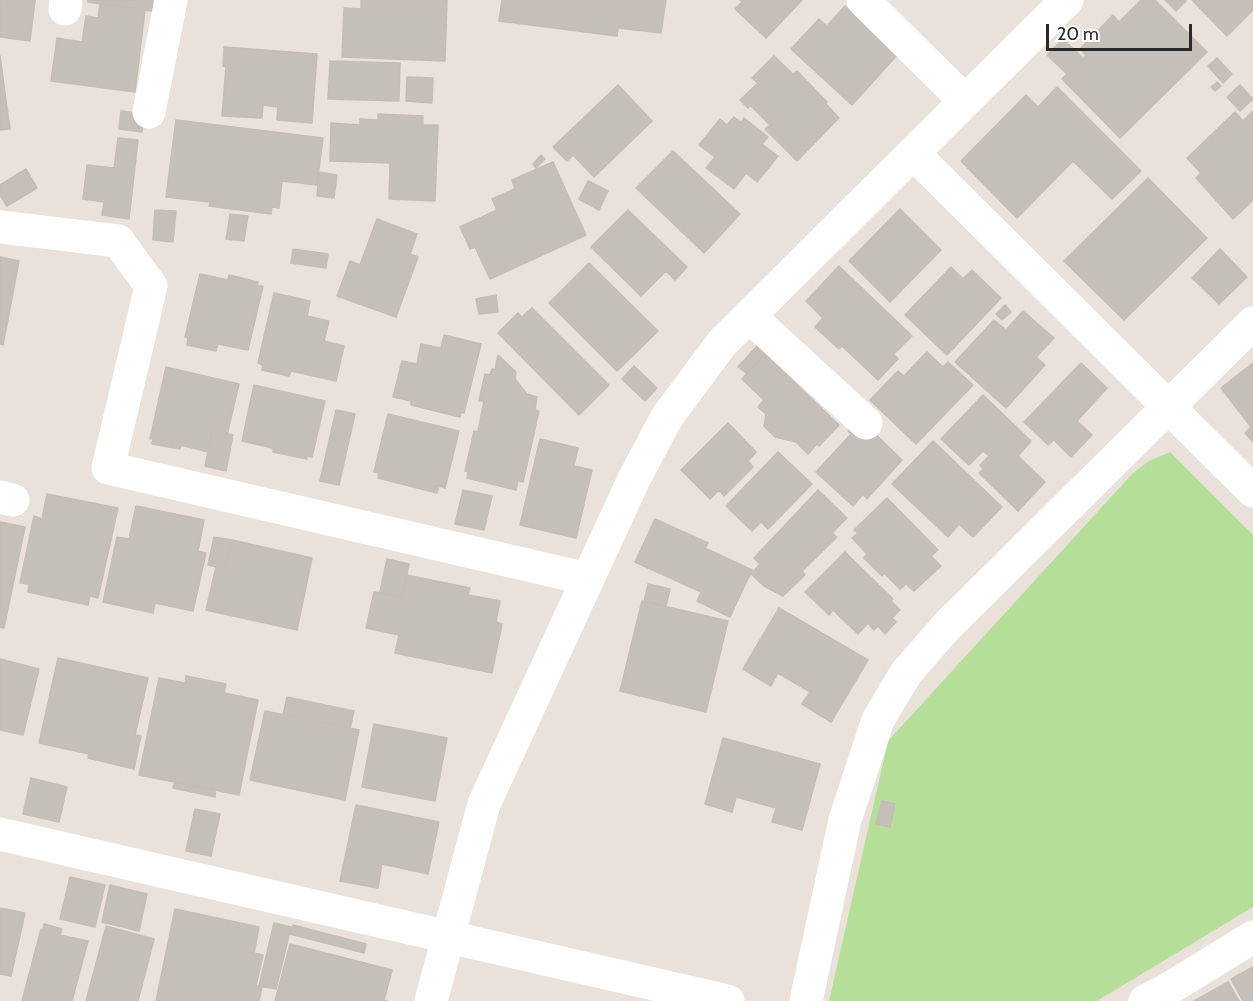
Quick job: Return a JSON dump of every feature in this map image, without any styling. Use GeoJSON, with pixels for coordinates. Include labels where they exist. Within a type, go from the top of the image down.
{"type":"FeatureCollection","features":[{"type":"Feature","properties":{"kind":"street"},"geometry":{"type":"LineString","coordinates":[[149,112],[171,0]]}},
{"type":"Feature","properties":{"kind":"street"},"geometry":{"type":"LineString","coordinates":[[863,0],[965,101]]}},
{"type":"Feature","properties":{"kind":"street"},"geometry":{"type":"LineString","coordinates":[[431,1001],[484,804],[634,479],[667,417],[722,343],[1067,0]]}},
{"type":"Feature","properties":{"kind":"street"},"geometry":{"type":"LineString","coordinates":[[913,153],[1253,491]]}},
{"type":"Feature","properties":{"kind":"street"},"geometry":{"type":"LineString","coordinates":[[0,227],[118,241],[151,286],[108,468],[588,579]]}},
{"type":"Feature","properties":{"kind":"street"},"geometry":{"type":"LineString","coordinates":[[749,316],[866,423]]}},
{"type":"Feature","properties":{"kind":"street"},"geometry":{"type":"LineString","coordinates":[[806,1001],[845,820],[874,730],[906,673],[947,626],[1253,323]]}},
{"type":"Feature","properties":{"kind":"street"},"geometry":{"type":"LineString","coordinates":[[0,834],[728,1001]]}},
{"type":"Feature","properties":{"kind":"street"},"geometry":{"type":"LineString","coordinates":[[1145,1001],[1165,992],[1253,937]]}},
{"type":"Feature","properties":{"kind":"green space"},"geometry":{"type":"Polygon","coordinates":[[[1170,452],[1253,535],[1253,907],[1097,1001],[829,1001],[888,741],[1133,473],[1149,461],[1170,452]]]}},
{"type":"Feature","properties":{"kind":"building"},"geometry":{"type":"Polygon","coordinates":[[[0,0],[35,0],[30,41],[0,37],[0,0]]]}},
{"type":"Feature","properties":{"kind":"building"},"geometry":{"type":"Polygon","coordinates":[[[88,0],[153,0],[152,11],[88,2],[88,0]]]}},
{"type":"Feature","properties":{"kind":"building"},"geometry":{"type":"Polygon","coordinates":[[[361,0],[447,0],[445,61],[342,57],[344,8],[361,9],[361,0]]]}},
{"type":"Feature","properties":{"kind":"building"},"geometry":{"type":"Polygon","coordinates":[[[502,0],[666,0],[661,33],[618,28],[617,36],[499,21],[502,0]]]}},
{"type":"Feature","properties":{"kind":"building"},"geometry":{"type":"Polygon","coordinates":[[[740,0],[802,0],[766,38],[735,9],[742,2],[740,0]]]}},
{"type":"Feature","properties":{"kind":"building"},"geometry":{"type":"Polygon","coordinates":[[[1141,0],[1155,0],[1207,52],[1120,138],[1062,79],[1086,55],[1080,49],[1113,15],[1119,22],[1141,0]]]}},
{"type":"Feature","properties":{"kind":"building"},"geometry":{"type":"Polygon","coordinates":[[[1165,0],[1186,0],[1186,1],[1176,11],[1165,0]]]}},
{"type":"Feature","properties":{"kind":"building"},"geometry":{"type":"Polygon","coordinates":[[[1192,0],[1253,0],[1253,10],[1227,36],[1192,0]]]}},
{"type":"Feature","properties":{"kind":"building"},"geometry":{"type":"Polygon","coordinates":[[[100,4],[145,10],[135,92],[51,81],[57,38],[82,42],[86,16],[98,18],[100,4]]]}},
{"type":"Feature","properties":{"kind":"building"},"geometry":{"type":"Polygon","coordinates":[[[845,6],[898,54],[852,105],[791,49],[819,19],[827,26],[845,6]]]}},
{"type":"Feature","properties":{"kind":"building"},"geometry":{"type":"Polygon","coordinates":[[[1063,39],[1083,58],[1067,74],[1047,55],[1063,39]]]}},
{"type":"Feature","properties":{"kind":"building"},"geometry":{"type":"Polygon","coordinates":[[[224,47],[317,54],[312,123],[277,120],[278,107],[263,105],[262,118],[222,116],[226,67],[223,66],[224,47]]]}},
{"type":"Feature","properties":{"kind":"building"},"geometry":{"type":"Polygon","coordinates":[[[0,56],[10,129],[0,130],[0,56]]]}},
{"type":"Feature","properties":{"kind":"building"},"geometry":{"type":"Polygon","coordinates":[[[774,56],[793,74],[797,71],[839,118],[797,161],[765,129],[770,125],[751,106],[748,108],[740,100],[758,83],[752,78],[774,56]]]}},
{"type":"Feature","properties":{"kind":"building"},"geometry":{"type":"Polygon","coordinates":[[[1217,58],[1232,74],[1223,83],[1208,66],[1217,58]]]}},
{"type":"Feature","properties":{"kind":"building"},"geometry":{"type":"Polygon","coordinates":[[[330,61],[400,63],[399,101],[328,99],[330,61]]]}},
{"type":"Feature","properties":{"kind":"building"},"geometry":{"type":"Polygon","coordinates":[[[407,77],[433,78],[432,103],[406,101],[407,77]]]}},
{"type":"Feature","properties":{"kind":"building"},"geometry":{"type":"Polygon","coordinates":[[[1217,82],[1221,86],[1215,91],[1211,87],[1217,82]]]}},
{"type":"Feature","properties":{"kind":"building"},"geometry":{"type":"Polygon","coordinates":[[[618,85],[652,121],[594,177],[573,155],[567,161],[553,147],[618,85]]]}},
{"type":"Feature","properties":{"kind":"building"},"geometry":{"type":"Polygon","coordinates":[[[1240,85],[1253,99],[1240,111],[1227,97],[1240,85]]]}},
{"type":"Feature","properties":{"kind":"building"},"geometry":{"type":"Polygon","coordinates":[[[1057,87],[1141,171],[1112,199],[1073,161],[1017,218],[961,161],[1026,95],[1038,107],[1057,87]]]}},
{"type":"Feature","properties":{"kind":"building"},"geometry":{"type":"Polygon","coordinates":[[[121,111],[144,114],[142,132],[119,129],[121,111]]]}},
{"type":"Feature","properties":{"kind":"building"},"geometry":{"type":"Polygon","coordinates":[[[1253,111],[1253,200],[1233,219],[1196,178],[1201,173],[1187,158],[1235,112],[1243,121],[1253,111]]]}},
{"type":"Feature","properties":{"kind":"building"},"geometry":{"type":"Polygon","coordinates":[[[378,114],[423,116],[423,125],[438,125],[435,201],[389,199],[390,163],[330,161],[331,123],[360,125],[360,119],[378,120],[378,114]]]}},
{"type":"Feature","properties":{"kind":"building"},"geometry":{"type":"Polygon","coordinates":[[[734,117],[741,122],[744,118],[768,137],[762,144],[778,156],[757,182],[746,173],[734,189],[706,168],[715,157],[699,145],[720,119],[727,125],[734,117]]]}},
{"type":"Feature","properties":{"kind":"building"},"geometry":{"type":"Polygon","coordinates":[[[176,120],[323,138],[317,185],[282,181],[279,208],[272,207],[271,214],[209,206],[210,202],[166,197],[176,120]]]}},
{"type":"Feature","properties":{"kind":"building"},"geometry":{"type":"Polygon","coordinates":[[[118,138],[138,140],[129,219],[102,215],[104,202],[83,199],[87,165],[114,168],[118,138]]]}},
{"type":"Feature","properties":{"kind":"building"},"geometry":{"type":"Polygon","coordinates":[[[673,151],[740,214],[704,253],[636,188],[673,151]]]}},
{"type":"Feature","properties":{"kind":"building"},"geometry":{"type":"Polygon","coordinates":[[[541,155],[545,159],[536,168],[533,164],[541,155]]]}},
{"type":"Feature","properties":{"kind":"building"},"geometry":{"type":"Polygon","coordinates":[[[553,162],[586,235],[490,279],[475,247],[470,249],[460,227],[497,210],[492,199],[515,189],[512,180],[553,162]]]}},
{"type":"Feature","properties":{"kind":"building"},"geometry":{"type":"Polygon","coordinates":[[[26,169],[37,188],[7,206],[0,195],[0,185],[26,169]]]}},
{"type":"Feature","properties":{"kind":"building"},"geometry":{"type":"Polygon","coordinates":[[[319,172],[337,175],[334,198],[317,196],[319,172]]]}},
{"type":"Feature","properties":{"kind":"building"},"geometry":{"type":"Polygon","coordinates":[[[1148,178],[1207,238],[1124,320],[1064,261],[1148,178]]]}},
{"type":"Feature","properties":{"kind":"building"},"geometry":{"type":"Polygon","coordinates":[[[588,181],[608,191],[599,210],[579,199],[588,181]]]}},
{"type":"Feature","properties":{"kind":"building"},"geometry":{"type":"Polygon","coordinates":[[[900,209],[941,250],[890,302],[849,261],[900,209]]]}},
{"type":"Feature","properties":{"kind":"building"},"geometry":{"type":"Polygon","coordinates":[[[155,210],[176,211],[173,242],[153,240],[155,210]]]}},
{"type":"Feature","properties":{"kind":"building"},"geometry":{"type":"Polygon","coordinates":[[[628,210],[687,267],[675,280],[666,271],[641,296],[591,247],[628,210]]]}},
{"type":"Feature","properties":{"kind":"building"},"geometry":{"type":"Polygon","coordinates":[[[230,214],[248,216],[244,241],[226,239],[230,214]]]}},
{"type":"Feature","properties":{"kind":"building"},"geometry":{"type":"Polygon","coordinates":[[[377,219],[417,234],[410,254],[418,257],[396,317],[337,296],[350,261],[360,265],[377,219]]]}},
{"type":"Feature","properties":{"kind":"building"},"geometry":{"type":"Polygon","coordinates":[[[293,249],[328,254],[326,268],[291,263],[293,249]]]}},
{"type":"Feature","properties":{"kind":"building"},"geometry":{"type":"Polygon","coordinates":[[[1220,249],[1247,277],[1219,304],[1192,278],[1220,249]]]}},
{"type":"Feature","properties":{"kind":"building"},"geometry":{"type":"Polygon","coordinates":[[[0,257],[19,261],[3,345],[0,344],[0,257]]]}},
{"type":"Feature","properties":{"kind":"building"},"geometry":{"type":"Polygon","coordinates":[[[589,263],[658,331],[617,371],[549,303],[589,263]]]}},
{"type":"Feature","properties":{"kind":"building"},"geometry":{"type":"Polygon","coordinates":[[[839,266],[912,336],[894,354],[898,359],[878,380],[842,346],[839,349],[815,327],[823,318],[806,301],[839,266]]]}},
{"type":"Feature","properties":{"kind":"building"},"geometry":{"type":"Polygon","coordinates":[[[951,267],[963,279],[972,270],[1001,298],[947,355],[905,315],[951,267]]]}},
{"type":"Feature","properties":{"kind":"building"},"geometry":{"type":"Polygon","coordinates":[[[200,274],[228,280],[229,275],[258,282],[257,286],[263,286],[248,350],[218,344],[216,351],[187,345],[188,338],[185,337],[200,274]]]}},
{"type":"Feature","properties":{"kind":"building"},"geometry":{"type":"Polygon","coordinates":[[[274,293],[310,301],[307,316],[329,321],[324,341],[344,346],[336,381],[291,371],[289,376],[262,370],[263,365],[258,363],[274,293]]]}},
{"type":"Feature","properties":{"kind":"building"},"geometry":{"type":"Polygon","coordinates":[[[496,295],[498,312],[479,314],[476,299],[496,295]]]}},
{"type":"Feature","properties":{"kind":"building"},"geometry":{"type":"Polygon","coordinates":[[[1005,305],[1011,312],[1002,320],[996,314],[1005,305]]]}},
{"type":"Feature","properties":{"kind":"building"},"geometry":{"type":"Polygon","coordinates":[[[532,308],[609,385],[579,415],[498,333],[518,313],[522,317],[532,308]]]}},
{"type":"Feature","properties":{"kind":"building"},"geometry":{"type":"Polygon","coordinates":[[[1023,311],[1054,338],[1036,357],[1045,365],[1006,408],[955,362],[994,320],[1006,330],[1023,311]]]}},
{"type":"Feature","properties":{"kind":"building"},"geometry":{"type":"Polygon","coordinates":[[[444,335],[481,344],[464,413],[461,412],[460,417],[411,405],[411,401],[393,397],[402,361],[417,364],[421,344],[441,348],[444,335]]]}},
{"type":"Feature","properties":{"kind":"building"},"geometry":{"type":"Polygon","coordinates":[[[757,346],[765,354],[746,373],[738,367],[757,346]]]}},
{"type":"Feature","properties":{"kind":"building"},"geometry":{"type":"Polygon","coordinates":[[[927,352],[943,367],[948,362],[973,385],[916,444],[870,400],[898,371],[904,376],[927,352]]]}},
{"type":"Feature","properties":{"kind":"building"},"geometry":{"type":"Polygon","coordinates":[[[765,354],[839,425],[819,446],[805,432],[796,442],[775,437],[764,426],[766,414],[758,407],[764,400],[742,379],[765,354]]]}},
{"type":"Feature","properties":{"kind":"building"},"geometry":{"type":"Polygon","coordinates":[[[498,355],[516,372],[515,379],[527,394],[537,397],[535,410],[539,411],[523,482],[518,481],[516,490],[467,478],[468,472],[465,471],[474,431],[478,432],[484,401],[479,401],[485,374],[490,375],[492,369],[495,370],[498,355]]]}},
{"type":"Feature","properties":{"kind":"building"},"geometry":{"type":"Polygon","coordinates":[[[1081,363],[1107,388],[1077,421],[1092,435],[1071,457],[1054,440],[1048,445],[1024,422],[1081,363]]]}},
{"type":"Feature","properties":{"kind":"building"},"geometry":{"type":"Polygon","coordinates":[[[1253,363],[1253,442],[1245,433],[1251,427],[1221,388],[1253,363]]]}},
{"type":"Feature","properties":{"kind":"building"},"geometry":{"type":"Polygon","coordinates":[[[634,366],[657,388],[645,401],[622,379],[634,366]]]}},
{"type":"Feature","properties":{"kind":"building"},"geometry":{"type":"Polygon","coordinates":[[[166,367],[239,384],[227,435],[212,431],[208,452],[181,445],[180,449],[152,444],[153,439],[150,439],[166,367]]]}},
{"type":"Feature","properties":{"kind":"building"},"geometry":{"type":"Polygon","coordinates":[[[254,385],[325,401],[312,457],[307,456],[307,459],[273,452],[273,448],[242,441],[254,385]]]}},
{"type":"Feature","properties":{"kind":"building"},"geometry":{"type":"Polygon","coordinates":[[[983,395],[1031,441],[1018,456],[1045,482],[1018,511],[979,473],[983,469],[980,465],[989,456],[983,451],[969,465],[941,439],[983,395]]]}},
{"type":"Feature","properties":{"kind":"building"},"geometry":{"type":"Polygon","coordinates":[[[336,410],[355,414],[339,485],[320,481],[336,410]]]}},
{"type":"Feature","properties":{"kind":"building"},"geometry":{"type":"Polygon","coordinates":[[[388,414],[459,431],[445,488],[439,486],[437,493],[378,478],[379,473],[374,472],[388,414]]]}},
{"type":"Feature","properties":{"kind":"building"},"geometry":{"type":"Polygon","coordinates":[[[860,419],[902,460],[867,499],[863,494],[853,506],[816,472],[851,434],[848,431],[860,419]]]}},
{"type":"Feature","properties":{"kind":"building"},"geometry":{"type":"Polygon","coordinates":[[[728,423],[756,452],[748,461],[753,467],[724,496],[719,490],[710,499],[681,470],[728,423]]]}},
{"type":"Feature","properties":{"kind":"building"},"geometry":{"type":"Polygon","coordinates":[[[212,431],[233,435],[226,471],[205,466],[212,431]]]}},
{"type":"Feature","properties":{"kind":"building"},"geometry":{"type":"Polygon","coordinates":[[[805,432],[817,444],[808,454],[796,442],[805,432]]]}},
{"type":"Feature","properties":{"kind":"building"},"geometry":{"type":"Polygon","coordinates":[[[540,439],[578,448],[574,466],[592,470],[576,538],[520,525],[540,439]]]}},
{"type":"Feature","properties":{"kind":"building"},"geometry":{"type":"Polygon","coordinates":[[[933,441],[1002,507],[973,537],[959,524],[948,537],[892,484],[933,441]]]}},
{"type":"Feature","properties":{"kind":"building"},"geometry":{"type":"Polygon","coordinates":[[[778,452],[812,484],[768,529],[761,522],[752,531],[726,506],[778,452]]]}},
{"type":"Feature","properties":{"kind":"building"},"geometry":{"type":"Polygon","coordinates":[[[463,490],[492,496],[484,530],[455,524],[463,490]]]}},
{"type":"Feature","properties":{"kind":"building"},"geometry":{"type":"Polygon","coordinates":[[[818,490],[847,518],[832,533],[837,537],[785,588],[754,558],[818,490]]]}},
{"type":"Feature","properties":{"kind":"building"},"geometry":{"type":"Polygon","coordinates":[[[47,494],[118,508],[98,598],[90,596],[88,605],[28,592],[29,584],[20,583],[34,516],[42,519],[47,494]]]}},
{"type":"Feature","properties":{"kind":"building"},"geometry":{"type":"Polygon","coordinates":[[[887,498],[938,550],[931,556],[941,566],[914,591],[906,584],[900,589],[884,573],[882,576],[864,558],[867,554],[852,538],[858,533],[854,530],[887,498]]]}},
{"type":"Feature","properties":{"kind":"building"},"geometry":{"type":"Polygon","coordinates":[[[136,506],[204,520],[198,551],[206,553],[193,611],[155,603],[153,613],[103,602],[117,537],[129,539],[136,506]]]}},
{"type":"Feature","properties":{"kind":"building"},"geometry":{"type":"Polygon","coordinates":[[[655,519],[708,543],[705,548],[752,570],[730,617],[697,601],[701,592],[635,562],[655,519]]]}},
{"type":"Feature","properties":{"kind":"building"},"geometry":{"type":"Polygon","coordinates":[[[0,522],[25,527],[4,628],[0,627],[0,522]]]}},
{"type":"Feature","properties":{"kind":"building"},"geometry":{"type":"Polygon","coordinates":[[[214,537],[232,540],[225,569],[208,565],[214,537]]]}},
{"type":"Feature","properties":{"kind":"building"},"geometry":{"type":"Polygon","coordinates":[[[232,540],[312,558],[297,630],[206,610],[216,567],[225,569],[232,540]]]}},
{"type":"Feature","properties":{"kind":"building"},"geometry":{"type":"Polygon","coordinates":[[[845,552],[893,599],[891,601],[900,610],[892,618],[896,622],[885,634],[878,626],[874,630],[868,623],[858,634],[833,610],[829,615],[805,592],[845,552]]]}},
{"type":"Feature","properties":{"kind":"building"},"geometry":{"type":"Polygon","coordinates":[[[387,559],[409,564],[402,597],[380,592],[387,559]]]}},
{"type":"Feature","properties":{"kind":"building"},"geometry":{"type":"Polygon","coordinates":[[[760,564],[785,588],[802,571],[805,575],[783,596],[764,586],[751,574],[760,564]]]}},
{"type":"Feature","properties":{"kind":"building"},"geometry":{"type":"Polygon","coordinates":[[[407,575],[470,588],[468,595],[500,601],[496,622],[502,624],[492,673],[395,653],[399,635],[366,628],[374,592],[402,597],[407,575]]]}},
{"type":"Feature","properties":{"kind":"building"},"geometry":{"type":"Polygon","coordinates":[[[648,584],[670,589],[666,606],[644,601],[648,584]]]}},
{"type":"Feature","properties":{"kind":"building"},"geometry":{"type":"Polygon","coordinates":[[[642,601],[728,621],[706,712],[620,691],[642,601]]]}},
{"type":"Feature","properties":{"kind":"building"},"geometry":{"type":"Polygon","coordinates":[[[779,608],[868,660],[831,722],[802,704],[810,692],[778,673],[771,686],[743,669],[779,608]]]}},
{"type":"Feature","properties":{"kind":"building"},"geometry":{"type":"Polygon","coordinates":[[[58,658],[148,678],[135,735],[141,736],[134,769],[88,758],[89,754],[39,743],[58,658]]]}},
{"type":"Feature","properties":{"kind":"building"},"geometry":{"type":"Polygon","coordinates":[[[0,659],[39,669],[23,735],[0,730],[0,659]]]}},
{"type":"Feature","properties":{"kind":"building"},"geometry":{"type":"Polygon","coordinates":[[[186,676],[226,684],[224,693],[258,700],[239,795],[139,775],[159,678],[185,683],[186,676]]]}},
{"type":"Feature","properties":{"kind":"building"},"geometry":{"type":"Polygon","coordinates":[[[287,697],[354,711],[350,728],[283,715],[287,697]]]}},
{"type":"Feature","properties":{"kind":"building"},"geometry":{"type":"Polygon","coordinates":[[[265,711],[359,730],[345,800],[250,780],[265,711]]]}},
{"type":"Feature","properties":{"kind":"building"},"geometry":{"type":"Polygon","coordinates":[[[374,724],[447,738],[435,801],[362,787],[374,724]]]}},
{"type":"Feature","properties":{"kind":"building"},"geometry":{"type":"Polygon","coordinates":[[[723,738],[820,764],[802,830],[772,822],[776,808],[736,797],[732,812],[705,804],[723,738]]]}},
{"type":"Feature","properties":{"kind":"building"},"geometry":{"type":"Polygon","coordinates":[[[31,778],[67,787],[59,822],[23,814],[31,778]]]}},
{"type":"Feature","properties":{"kind":"building"},"geometry":{"type":"Polygon","coordinates":[[[175,782],[216,790],[215,797],[173,788],[175,782]]]}},
{"type":"Feature","properties":{"kind":"building"},"geometry":{"type":"Polygon","coordinates":[[[882,801],[895,804],[890,827],[876,824],[882,801]]]}},
{"type":"Feature","properties":{"kind":"building"},"geometry":{"type":"Polygon","coordinates":[[[356,805],[439,822],[428,874],[382,864],[378,888],[340,881],[356,805]]]}},
{"type":"Feature","properties":{"kind":"building"},"geometry":{"type":"Polygon","coordinates":[[[195,809],[220,814],[211,856],[186,851],[195,809]]]}},
{"type":"Feature","properties":{"kind":"building"},"geometry":{"type":"Polygon","coordinates":[[[70,877],[105,885],[95,927],[60,919],[70,877]]]}},
{"type":"Feature","properties":{"kind":"building"},"geometry":{"type":"Polygon","coordinates":[[[110,885],[147,894],[139,931],[102,922],[110,885]]]}},
{"type":"Feature","properties":{"kind":"building"},"geometry":{"type":"Polygon","coordinates":[[[0,908],[25,913],[11,976],[0,974],[0,908]]]}},
{"type":"Feature","properties":{"kind":"building"},"geometry":{"type":"Polygon","coordinates":[[[175,909],[259,927],[254,953],[263,955],[256,986],[262,987],[259,1001],[156,1001],[175,909]]]}},
{"type":"Feature","properties":{"kind":"building"},"geometry":{"type":"Polygon","coordinates":[[[274,923],[291,927],[276,989],[259,986],[274,923]]]}},
{"type":"Feature","properties":{"kind":"building"},"geometry":{"type":"Polygon","coordinates":[[[44,924],[62,929],[60,935],[88,941],[72,1001],[22,1001],[44,924]]]}},
{"type":"Feature","properties":{"kind":"building"},"geometry":{"type":"Polygon","coordinates":[[[293,925],[366,944],[364,953],[290,934],[293,925]]]}},
{"type":"Feature","properties":{"kind":"building"},"geometry":{"type":"Polygon","coordinates":[[[106,926],[154,939],[138,1001],[86,1001],[106,926]]]}},
{"type":"Feature","properties":{"kind":"building"},"geometry":{"type":"Polygon","coordinates":[[[290,944],[392,970],[384,1000],[387,1001],[275,1001],[290,944]]]}},
{"type":"Feature","properties":{"kind":"building"},"geometry":{"type":"Polygon","coordinates":[[[1253,967],[1253,1001],[1243,1001],[1231,979],[1253,967]]]}},
{"type":"Feature","properties":{"kind":"building"},"geometry":{"type":"Polygon","coordinates":[[[1228,982],[1239,1001],[1194,1001],[1228,982]]]}}]}
